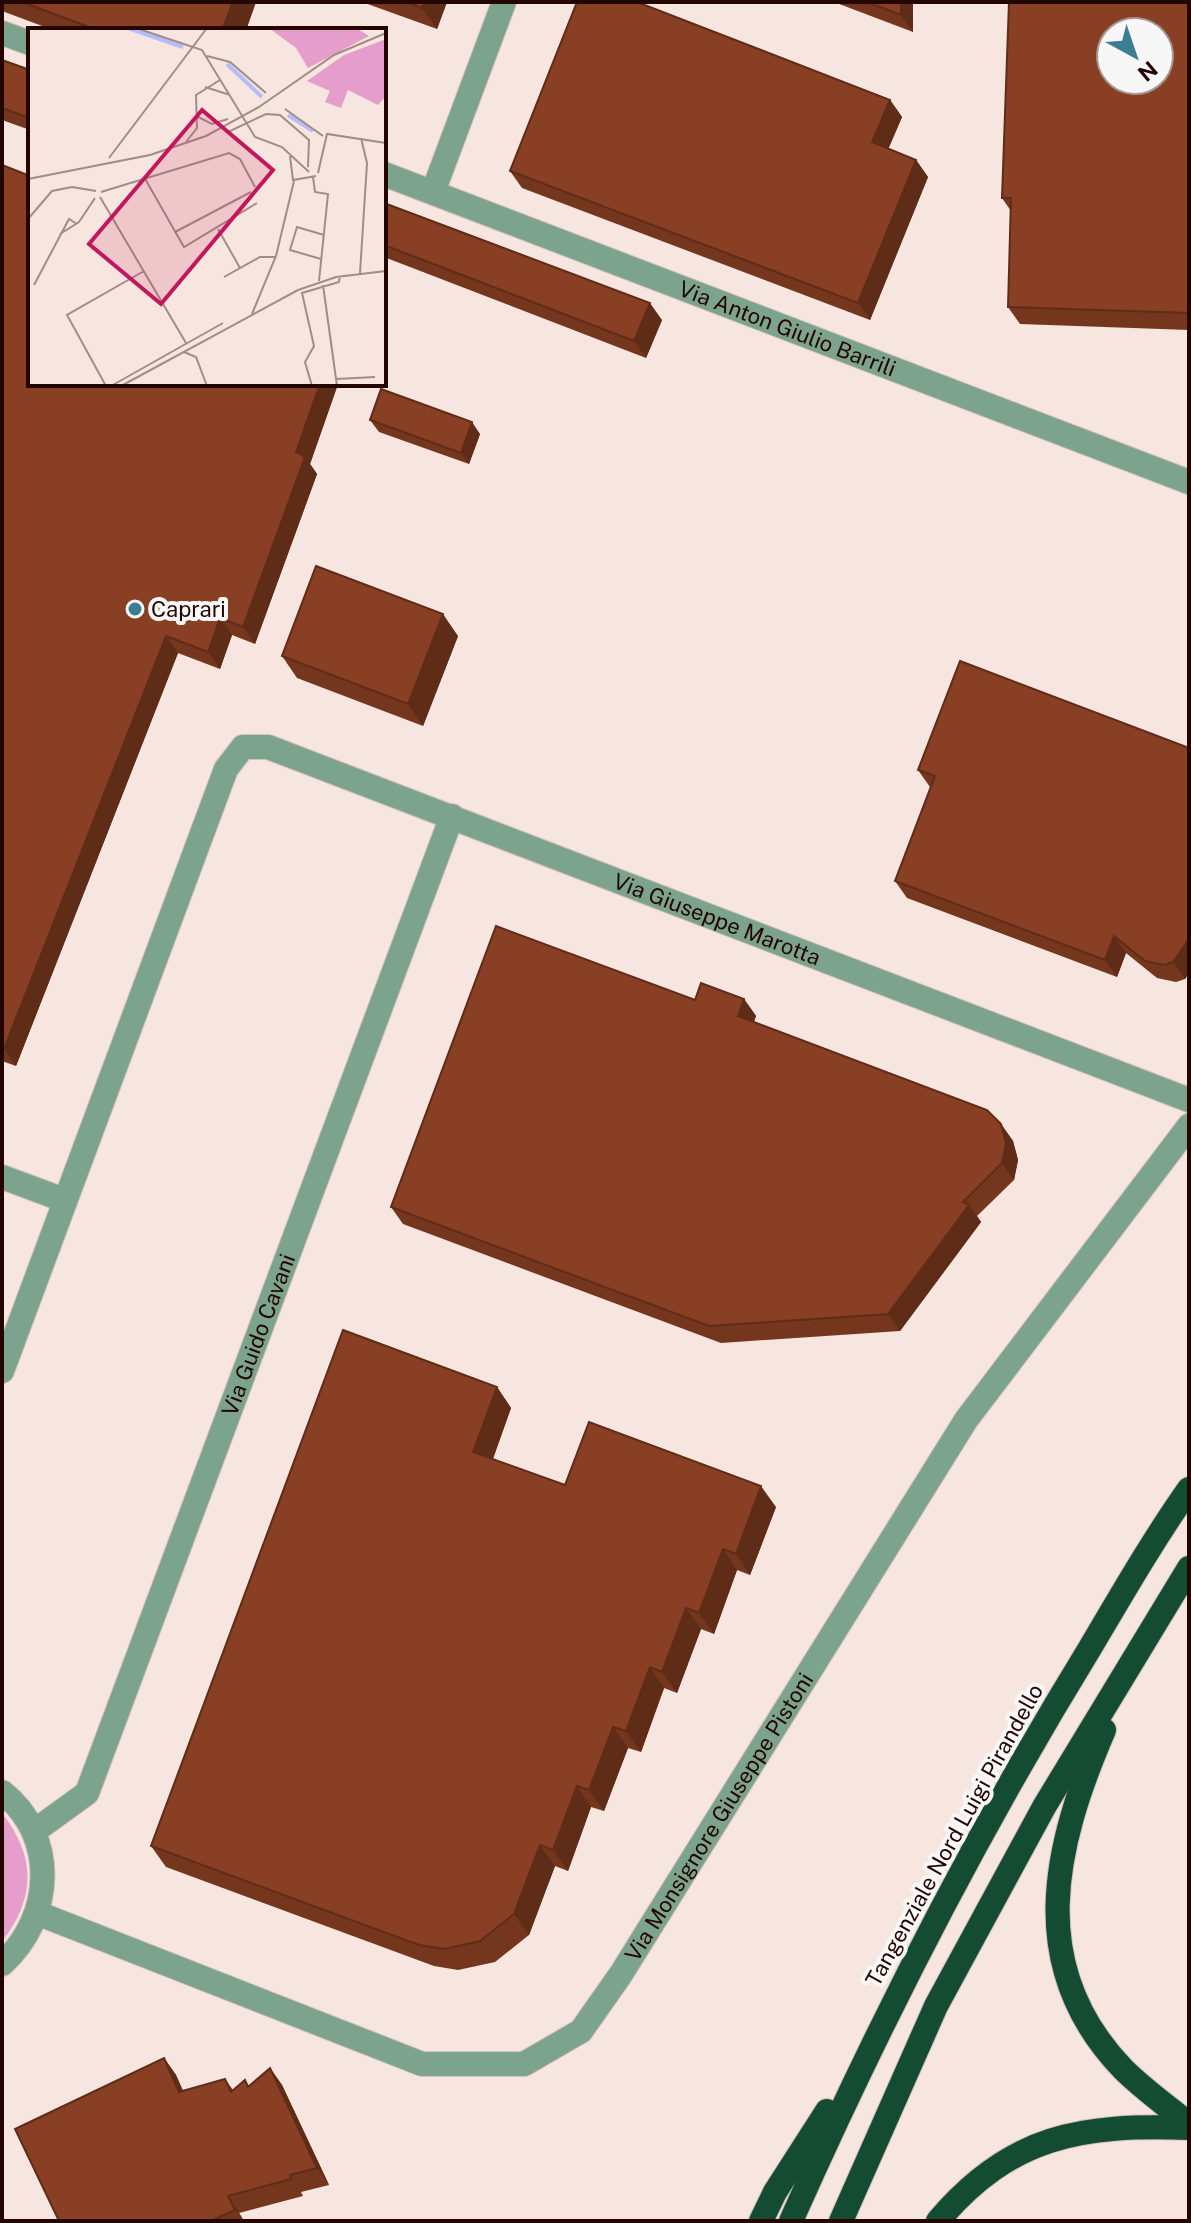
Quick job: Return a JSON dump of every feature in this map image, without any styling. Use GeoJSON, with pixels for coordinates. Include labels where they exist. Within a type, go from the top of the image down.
{"type":"FeatureCollection","features":[{"type":"Feature","properties":{"kind":"highway","name":"Tangenziale Nord Luigi Pirandello"},"geometry":{"type":"LineString","coordinates":[[791,2221],[870,2045],[1024,1755],[1189,1489]]}},
{"type":"Feature","properties":{"kind":"highway"},"geometry":{"type":"LineString","coordinates":[[841,2221],[936,2006],[1044,1807],[1189,1568]]}},
{"type":"Feature","properties":{"kind":"highway"},"geometry":{"type":"LineString","coordinates":[[1146,1636],[1080,1786],[1067,1825],[1056,1891],[1057,1923],[1074,1989],[1103,2046],[1123,2069],[1189,2126]]}},
{"type":"Feature","properties":{"kind":"highway"},"geometry":{"type":"LineString","coordinates":[[761,2221],[775,2192],[870,2045]]}},
{"type":"Feature","properties":{"kind":"highway"},"geometry":{"type":"LineString","coordinates":[[938,2221],[980,2177],[1046,2140],[1087,2130],[1189,2126]]}},
{"type":"Feature","properties":{"kind":"street"},"geometry":{"type":"LineString","coordinates":[[433,192],[504,2]]}},
{"type":"Feature","properties":{"kind":"street"},"geometry":{"type":"LineString","coordinates":[[2,33],[28,42]]}},
{"type":"Feature","properties":{"kind":"street","name":"Via Anton Giulio Barrili"},"geometry":{"type":"LineString","coordinates":[[386,175],[1189,482]]}},
{"type":"Feature","properties":{"kind":"street","name":"Via Giuseppe Marotta"},"geometry":{"type":"LineString","coordinates":[[64,1200],[226,769],[243,747],[268,747],[1189,1100]]}},
{"type":"Feature","properties":{"kind":"street","name":"Via Guido Cavani"},"geometry":{"type":"LineString","coordinates":[[36,1830],[87,1793],[452,816]]}},
{"type":"Feature","properties":{"kind":"street","name":"Via Monsignore Giuseppe Pistoni"},"geometry":{"type":"LineString","coordinates":[[37,1913],[422,2064],[470,2067],[524,2064],[581,2031],[629,1961],[966,1420],[1189,1126]]}},
{"type":"Feature","properties":{"kind":"street"},"geometry":{"type":"LineString","coordinates":[[2,1177],[64,1200],[2,1371]]}},
{"type":"Feature","properties":{"kind":"street"},"geometry":{"type":"LineString","coordinates":[[2,1792],[36,1830],[44,1874],[37,1913],[28,1934],[2,1964]]}},
{"type":"Feature","properties":{"kind":"shaded area"},"geometry":{"type":"Polygon","coordinates":[[[2,1813],[21,1845],[28,1877],[21,1909],[2,1942],[2,1813]]]}},
{"type":"Feature","properties":{"kind":"building"},"geometry":{"type":"Polygon","coordinates":[[[22,2],[233,2],[223,28],[92,28],[22,2]]]}},
{"type":"Feature","properties":{"kind":"building"},"geometry":{"type":"Polygon","coordinates":[[[407,2],[424,2],[422,8],[407,2]]]}},
{"type":"Feature","properties":{"kind":"building"},"geometry":{"type":"Polygon","coordinates":[[[577,2],[637,2],[890,100],[872,142],[916,160],[858,303],[510,171],[577,2]]]}},
{"type":"Feature","properties":{"kind":"building"},"geometry":{"type":"Polygon","coordinates":[[[867,2],[901,2],[901,15],[867,2]]]}},
{"type":"Feature","properties":{"kind":"building"},"geometry":{"type":"Polygon","coordinates":[[[1009,2],[1189,2],[1189,313],[1008,307],[1011,198],[1002,198],[1009,2]]]}},
{"type":"Feature","properties":{"kind":"building"},"geometry":{"type":"Polygon","coordinates":[[[2,60],[28,69],[28,117],[2,108],[2,60]]]}},
{"type":"Feature","properties":{"kind":"building","name":"Caprari"},"geometry":{"type":"Polygon","coordinates":[[[2,165],[28,175],[28,386],[319,386],[296,452],[305,457],[243,627],[220,618],[208,652],[166,636],[2,1049],[2,165]]]}},
{"type":"Feature","properties":{"kind":"building"},"geometry":{"type":"Polygon","coordinates":[[[386,204],[650,303],[634,341],[386,246],[386,204]]]}},
{"type":"Feature","properties":{"kind":"building"},"geometry":{"type":"Polygon","coordinates":[[[381,389],[472,422],[461,453],[370,420],[381,389]]]}},
{"type":"Feature","properties":{"kind":"building"},"geometry":{"type":"Polygon","coordinates":[[[316,566],[443,614],[408,704],[282,656],[316,566]]]}},
{"type":"Feature","properties":{"kind":"building"},"geometry":{"type":"Polygon","coordinates":[[[960,661],[1189,748],[1189,939],[1173,962],[1164,965],[1145,961],[1114,936],[1105,960],[895,881],[935,776],[918,770],[960,661]]]}},
{"type":"Feature","properties":{"kind":"building"},"geometry":{"type":"Polygon","coordinates":[[[496,926],[695,1000],[701,983],[744,999],[738,1016],[987,1110],[1001,1124],[1006,1143],[1002,1163],[963,1202],[969,1205],[888,1314],[709,1326],[391,1207],[496,926]]]}},
{"type":"Feature","properties":{"kind":"building"},"geometry":{"type":"Polygon","coordinates":[[[343,1330],[497,1387],[473,1452],[565,1485],[589,1422],[761,1486],[736,1554],[723,1549],[699,1613],[686,1608],[662,1672],[650,1667],[626,1731],[613,1727],[589,1790],[577,1786],[553,1850],[540,1845],[514,1914],[480,1941],[444,1949],[419,1945],[151,1846],[343,1330]]]}},
{"type":"Feature","properties":{"kind":"building"},"geometry":{"type":"Polygon","coordinates":[[[164,2058],[179,2092],[225,2079],[231,2092],[245,2080],[248,2087],[270,2068],[317,2168],[290,2175],[291,2179],[228,2196],[235,2210],[211,2221],[59,2221],[15,2129],[164,2058]]]}},
{"type":"Feature","properties":{"kind":"place","name":"Caprari"},"geometry":{"type":"Point","coordinates":[135,609]}}]}
